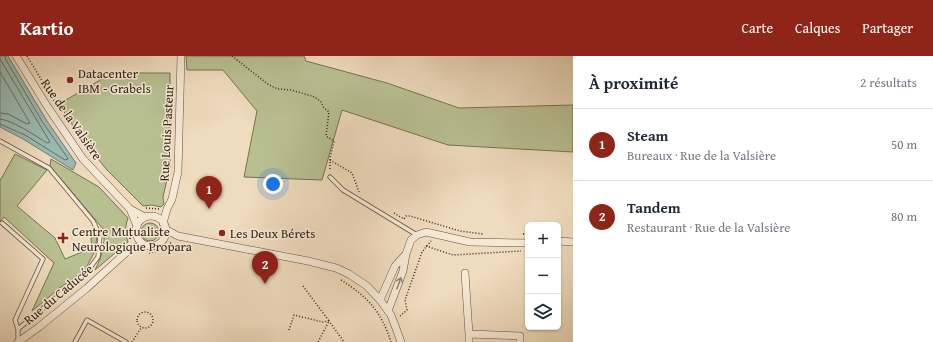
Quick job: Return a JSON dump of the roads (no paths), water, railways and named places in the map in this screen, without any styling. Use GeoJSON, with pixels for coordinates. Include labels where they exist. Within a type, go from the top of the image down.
{"type":"FeatureCollection","features":[{"type":"Feature","properties":{"kind":"street","name":"Rue de la Valsière"},"geometry":{"type":"LineString","coordinates":[[16,56],[47,106],[83,159],[130,209],[148,217]]}},
{"type":"Feature","properties":{"kind":"street","name":"Rue Louis Pasteur"},"geometry":{"type":"LineString","coordinates":[[164,226],[167,209],[172,199],[178,172],[181,56]]}},
{"type":"Feature","properties":{"kind":"street","name":"Rue de la Valsière"},"geometry":{"type":"LineString","coordinates":[[130,209],[134,228]]}},
{"type":"Feature","properties":{"kind":"street"},"geometry":{"type":"LineString","coordinates":[[167,209],[139,222],[134,228],[139,241],[146,249],[162,241],[178,236]]}},
{"type":"Feature","properties":{"kind":"street"},"geometry":{"type":"LineString","coordinates":[[148,217],[157,218],[164,226],[178,236],[301,260],[336,268],[349,274],[367,286],[380,300],[388,311],[401,342]]}},
{"type":"Feature","properties":{"kind":"street"},"geometry":{"type":"LineString","coordinates":[[162,241],[164,238],[164,226]]}},
{"type":"Feature","properties":{"kind":"street","name":"Rue du Caducée"},"geometry":{"type":"LineString","coordinates":[[18,342],[87,288],[130,249],[134,228]]}},
{"type":"Feature","properties":{"kind":"street"},"geometry":{"type":"LineString","coordinates":[[388,311],[403,271],[406,254],[411,240],[417,235],[426,232],[470,242],[525,242]]}},
{"type":"Feature","properties":{"kind":"street"},"geometry":{"type":"LineString","coordinates":[[561,241],[573,242]]}},
{"type":"Feature","properties":{"kind":"street","name":"Rue du Caducée"},"geometry":{"type":"LineString","coordinates":[[130,249],[146,249]]}},
{"type":"Feature","properties":{"kind":"street"},"geometry":{"type":"LineString","coordinates":[[380,300],[394,266],[406,254]]}},
{"type":"Feature","properties":{"kind":"street"},"geometry":{"type":"LineString","coordinates":[[465,273],[469,342]]}},
{"type":"Feature","properties":{"kind":"street"},"geometry":{"type":"LineString","coordinates":[[469,334],[520,336],[520,342]]}},
{"type":"Feature","properties":{"kind":"lane"},"geometry":{"type":"LineString","coordinates":[[0,141],[49,168],[93,221],[100,236],[98,256],[86,273],[18,329]]}},
{"type":"Feature","properties":{"kind":"lane"},"geometry":{"type":"LineString","coordinates":[[330,177],[343,190],[417,235]]}},
{"type":"Feature","properties":{"kind":"lane"},"geometry":{"type":"LineString","coordinates":[[2,223],[43,259],[15,320],[18,329],[18,342]]}},
{"type":"Feature","properties":{"kind":"lane"},"geometry":{"type":"LineString","coordinates":[[75,342],[87,320],[126,342]]}},
{"type":"Feature","properties":{"kind":"water"},"geometry":{"type":"Polygon","coordinates":[[[0,56],[8,56],[47,121],[76,163],[73,170],[23,139],[0,127],[0,56]]]}},
{"type":"Feature","properties":{"kind":"place","name":"Datacenter IBM - Grabels"},"geometry":{"type":"Point","coordinates":[70,80]}},
{"type":"Feature","properties":{"kind":"place","name":"Steam"},"geometry":{"type":"Point","coordinates":[209,209]}},
{"type":"Feature","properties":{"kind":"place","name":"Les Deux Bérets"},"geometry":{"type":"Point","coordinates":[222,233]}},
{"type":"Feature","properties":{"kind":"place","name":"Centre Mutualiste Neurologique Propara"},"geometry":{"type":"Point","coordinates":[63,238]}},
{"type":"Feature","properties":{"kind":"place","name":"Tandem"},"geometry":{"type":"Point","coordinates":[265,284]}}]}
